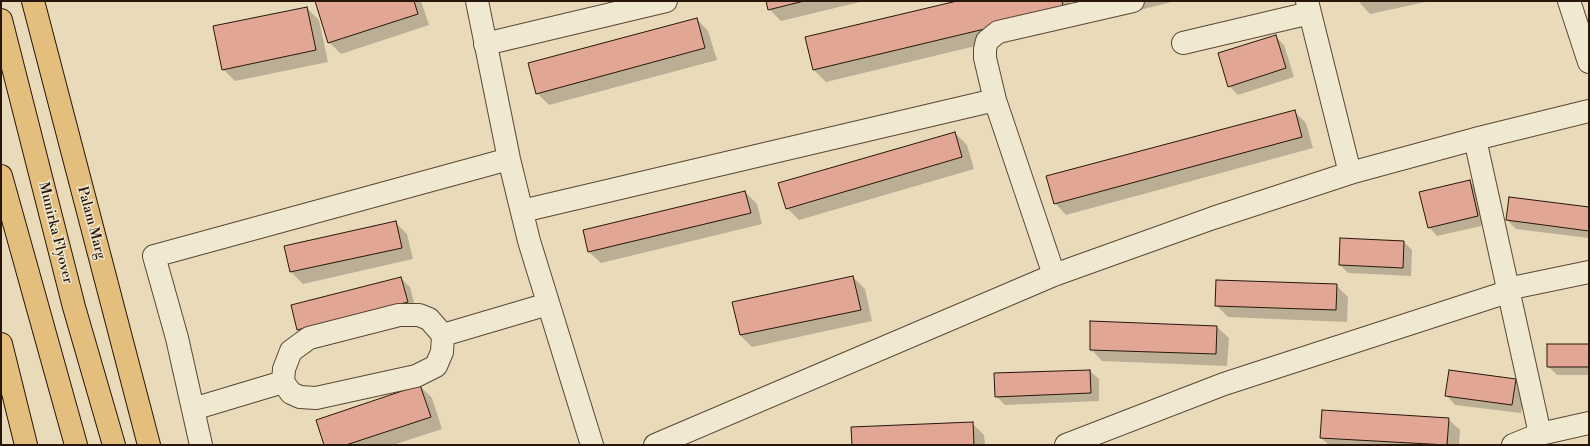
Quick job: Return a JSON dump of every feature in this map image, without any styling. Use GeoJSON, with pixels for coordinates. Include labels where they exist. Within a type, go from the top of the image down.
{"type":"FeatureCollection","features":[{"type":"Feature","properties":{"kind":"main road","name":"Palam Marg"},"geometry":{"type":"LineString","coordinates":[[33,1],[149,445]]}},
{"type":"Feature","properties":{"kind":"main road","name":"Munirka Flyover"},"geometry":{"type":"LineString","coordinates":[[1,20],[74,307],[114,445]]}},
{"type":"Feature","properties":{"kind":"main road"},"geometry":{"type":"LineString","coordinates":[[1,176],[76,445]]}},
{"type":"Feature","properties":{"kind":"main road"},"geometry":{"type":"LineString","coordinates":[[1,344],[26,445]]}},
{"type":"Feature","properties":{"kind":"street"},"geometry":{"type":"LineString","coordinates":[[477,1],[509,159],[529,242],[592,445]]}},
{"type":"Feature","properties":{"kind":"street"},"geometry":{"type":"LineString","coordinates":[[485,44],[662,1]]}},
{"type":"Feature","properties":{"kind":"street"},"geometry":{"type":"LineString","coordinates":[[1054,275],[995,100],[984,58],[987,42],[992,35],[998,32],[1133,1]]}},
{"type":"Feature","properties":{"kind":"street"},"geometry":{"type":"LineString","coordinates":[[1569,1],[1589,62]]}},
{"type":"Feature","properties":{"kind":"street"},"geometry":{"type":"LineString","coordinates":[[1183,43],[1308,7],[1350,173]]}},
{"type":"Feature","properties":{"kind":"street"},"geometry":{"type":"LineString","coordinates":[[522,212],[995,100]]}},
{"type":"Feature","properties":{"kind":"street"},"geometry":{"type":"LineString","coordinates":[[655,445],[1054,275],[1213,218],[1350,173],[1475,139],[1589,111]]}},
{"type":"Feature","properties":{"kind":"street"},"geometry":{"type":"LineString","coordinates":[[1475,139],[1540,434]]}},
{"type":"Feature","properties":{"kind":"street"},"geometry":{"type":"LineString","coordinates":[[201,445],[177,338],[154,256],[509,159]]}},
{"type":"Feature","properties":{"kind":"street"},"geometry":{"type":"LineString","coordinates":[[1066,445],[1224,384],[1498,295],[1507,291],[1507,289],[1589,272]]}},
{"type":"Feature","properties":{"kind":"street"},"geometry":{"type":"LineString","coordinates":[[443,335],[548,304]]}},
{"type":"Feature","properties":{"kind":"street"},"geometry":{"type":"LineString","coordinates":[[399,315],[420,315],[429,319],[443,335],[442,352],[436,366],[416,376],[316,398],[300,397],[291,393],[283,382],[284,369],[291,351],[309,338],[399,315]]}},
{"type":"Feature","properties":{"kind":"street"},"geometry":{"type":"LineString","coordinates":[[193,409],[283,382]]}},
{"type":"Feature","properties":{"kind":"street"},"geometry":{"type":"LineString","coordinates":[[1513,445],[1540,434],[1589,423]]}},
{"type":"Feature","properties":{"kind":"building"},"geometry":{"type":"Polygon","coordinates":[[[315,1],[414,1],[418,14],[328,43],[315,1]]]}},
{"type":"Feature","properties":{"kind":"building"},"geometry":{"type":"Polygon","coordinates":[[[766,1],[804,1],[768,10],[766,1]]]}},
{"type":"Feature","properties":{"kind":"building"},"geometry":{"type":"Polygon","coordinates":[[[957,1],[1062,1],[1064,10],[813,70],[805,37],[957,1]]]}},
{"type":"Feature","properties":{"kind":"building"},"geometry":{"type":"Polygon","coordinates":[[[307,7],[316,50],[222,70],[213,26],[307,7]]]}},
{"type":"Feature","properties":{"kind":"building"},"geometry":{"type":"Polygon","coordinates":[[[697,18],[705,48],[536,94],[528,63],[697,18]]]}},
{"type":"Feature","properties":{"kind":"building"},"geometry":{"type":"Polygon","coordinates":[[[1276,35],[1286,68],[1228,87],[1218,53],[1276,35]]]}},
{"type":"Feature","properties":{"kind":"building"},"geometry":{"type":"Polygon","coordinates":[[[1295,110],[1302,137],[1054,204],[1046,176],[1295,110]]]}},
{"type":"Feature","properties":{"kind":"building"},"geometry":{"type":"Polygon","coordinates":[[[955,132],[962,157],[786,209],[778,183],[955,132]]]}},
{"type":"Feature","properties":{"kind":"building"},"geometry":{"type":"Polygon","coordinates":[[[1470,180],[1478,216],[1428,228],[1419,192],[1470,180]]]}},
{"type":"Feature","properties":{"kind":"building"},"geometry":{"type":"Polygon","coordinates":[[[745,191],[751,213],[588,252],[583,230],[745,191]]]}},
{"type":"Feature","properties":{"kind":"building"},"geometry":{"type":"Polygon","coordinates":[[[1509,197],[1589,207],[1589,231],[1506,220],[1509,197]]]}},
{"type":"Feature","properties":{"kind":"building"},"geometry":{"type":"Polygon","coordinates":[[[396,221],[402,248],[290,272],[284,246],[396,221]]]}},
{"type":"Feature","properties":{"kind":"building"},"geometry":{"type":"Polygon","coordinates":[[[1340,238],[1404,241],[1403,268],[1339,265],[1340,238]]]}},
{"type":"Feature","properties":{"kind":"building"},"geometry":{"type":"Polygon","coordinates":[[[853,276],[861,310],[740,335],[732,302],[853,276]]]}},
{"type":"Feature","properties":{"kind":"building"},"geometry":{"type":"Polygon","coordinates":[[[401,277],[408,302],[297,330],[291,305],[401,277]]]}},
{"type":"Feature","properties":{"kind":"building"},"geometry":{"type":"Polygon","coordinates":[[[1216,280],[1337,284],[1336,310],[1215,306],[1216,280]]]}},
{"type":"Feature","properties":{"kind":"building"},"geometry":{"type":"Polygon","coordinates":[[[1090,321],[1217,326],[1216,354],[1090,350],[1090,321]]]}},
{"type":"Feature","properties":{"kind":"building"},"geometry":{"type":"Polygon","coordinates":[[[1547,344],[1589,344],[1589,367],[1547,367],[1547,344]]]}},
{"type":"Feature","properties":{"kind":"building"},"geometry":{"type":"Polygon","coordinates":[[[1090,370],[1091,393],[995,397],[994,373],[1090,370]]]}},
{"type":"Feature","properties":{"kind":"building"},"geometry":{"type":"Polygon","coordinates":[[[1449,370],[1516,379],[1512,405],[1445,396],[1449,370]]]}},
{"type":"Feature","properties":{"kind":"building"},"geometry":{"type":"Polygon","coordinates":[[[420,385],[431,417],[346,445],[324,445],[316,420],[420,385]]]}},
{"type":"Feature","properties":{"kind":"building"},"geometry":{"type":"Polygon","coordinates":[[[1322,410],[1449,418],[1447,445],[1320,438],[1322,410]]]}},
{"type":"Feature","properties":{"kind":"building"},"geometry":{"type":"Polygon","coordinates":[[[973,422],[974,445],[852,445],[851,427],[973,422]]]}}]}
